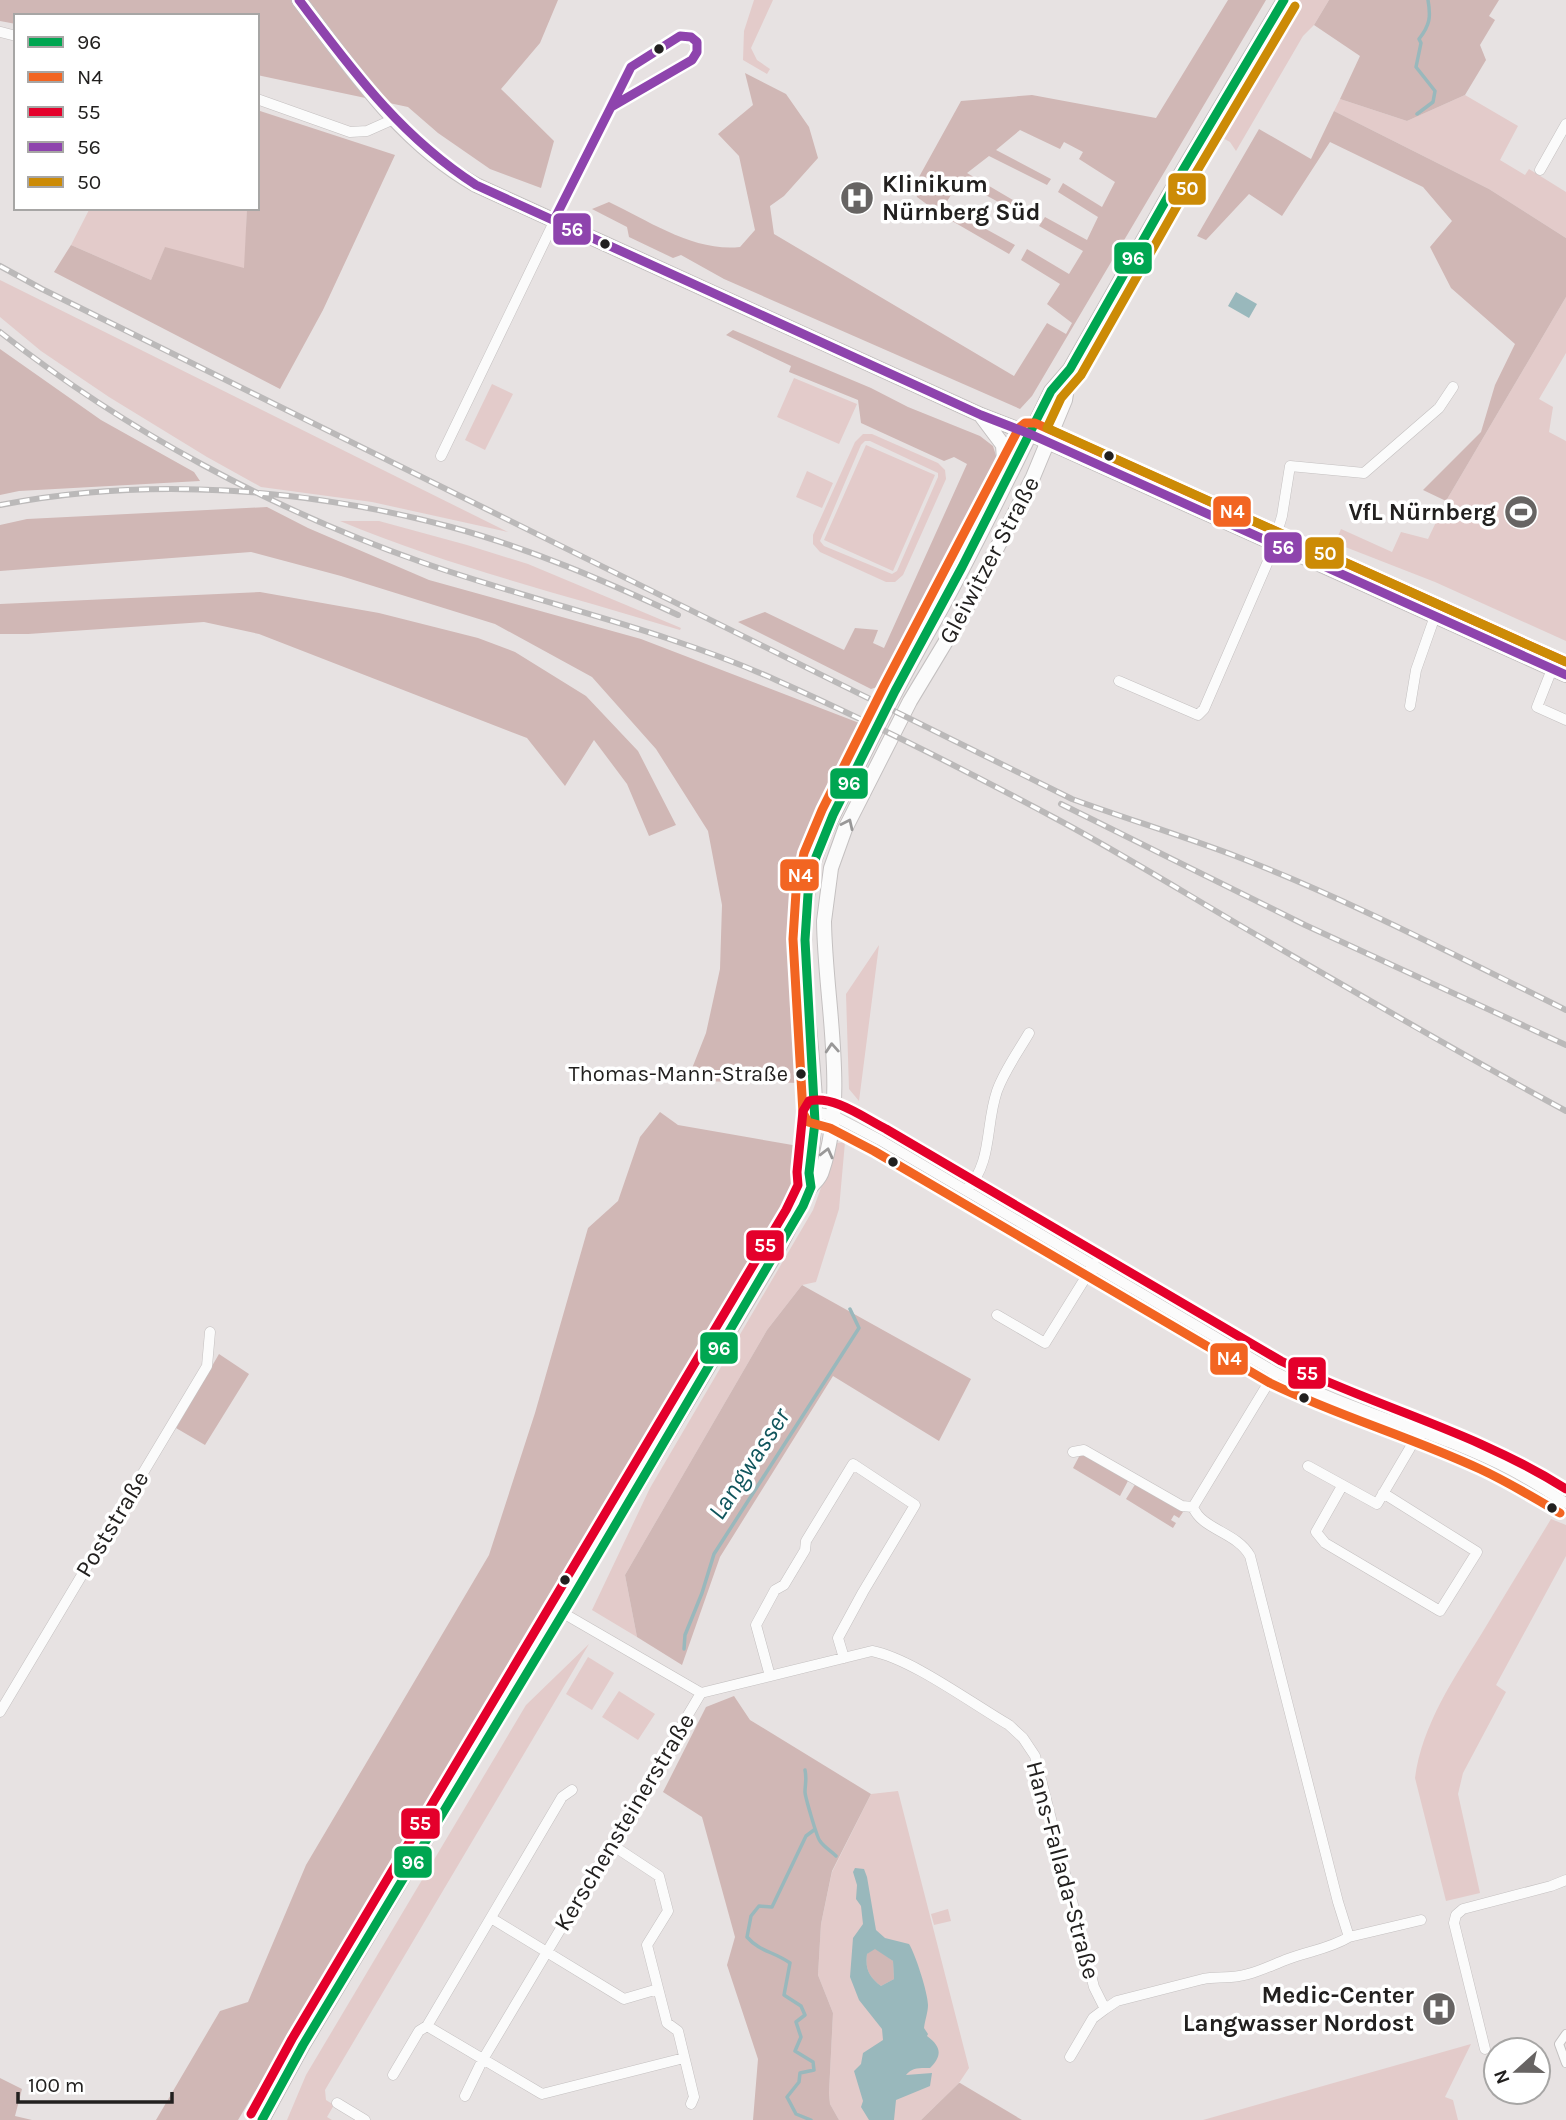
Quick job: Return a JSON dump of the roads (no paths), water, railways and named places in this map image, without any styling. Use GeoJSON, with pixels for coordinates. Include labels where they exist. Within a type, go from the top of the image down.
{"type":"FeatureCollection","features":[{"type":"Feature","properties":{"kind":"main road"},"geometry":{"type":"LineString","coordinates":[[299,0],[394,120],[425,150],[459,175],[484,189],[981,415],[1274,542],[1566,675]]}},
{"type":"Feature","properties":{"kind":"main road","name":"Gleiwitzer Straße"},"geometry":{"type":"LineString","coordinates":[[811,1187],[809,1173],[815,1112],[805,932],[808,894],[816,857],[833,816],[889,703],[941,608],[1051,391],[1070,369],[1284,0]]}},
{"type":"Feature","properties":{"kind":"main road","name":"Gleiwitzer Straße"},"geometry":{"type":"LineString","coordinates":[[262,2120],[310,2034],[563,1613],[792,1226],[811,1187],[823,1171],[834,1116],[824,921],[833,861],[848,823],[907,705],[965,611],[1048,443],[1065,400],[1070,369]]}},
{"type":"Feature","properties":{"kind":"main road"},"geometry":{"type":"LineString","coordinates":[[981,415],[1004,448],[1006,481]]}},
{"type":"Feature","properties":{"kind":"street"},"geometry":{"type":"LineString","coordinates":[[259,100],[350,132],[367,131],[394,120]]}},
{"type":"Feature","properties":{"kind":"street"},"geometry":{"type":"LineString","coordinates":[[441,456],[609,108]]}},
{"type":"Feature","properties":{"kind":"street"},"geometry":{"type":"LineString","coordinates":[[1540,170],[1566,124]]}},
{"type":"Feature","properties":{"kind":"street"},"geometry":{"type":"LineString","coordinates":[[1119,681],[1198,715],[1204,709],[1274,542],[1282,516],[1290,466],[1364,473],[1439,408],[1453,387]]}},
{"type":"Feature","properties":{"kind":"street"},"geometry":{"type":"LineString","coordinates":[[1410,706],[1416,670],[1434,616]]}},
{"type":"Feature","properties":{"kind":"street"},"geometry":{"type":"LineString","coordinates":[[1552,669],[1537,707],[1566,720]]}},
{"type":"Feature","properties":{"kind":"street"},"geometry":{"type":"LineString","coordinates":[[967,1190],[982,1171],[992,1106],[998,1089],[1029,1033]]}},
{"type":"Feature","properties":{"kind":"street"},"geometry":{"type":"LineString","coordinates":[[815,1112],[834,1116],[967,1190],[1275,1371],[1308,1388],[1510,1469],[1566,1503]]}},
{"type":"Feature","properties":{"kind":"street"},"geometry":{"type":"LineString","coordinates":[[998,1315],[1045,1343],[1094,1264]]}},
{"type":"Feature","properties":{"kind":"street","name":"Poststraße"},"geometry":{"type":"LineString","coordinates":[[0,1712],[207,1366],[210,1332]]}},
{"type":"Feature","properties":{"kind":"street"},"geometry":{"type":"LineString","coordinates":[[1193,1507],[1275,1371]]}},
{"type":"Feature","properties":{"kind":"street"},"geometry":{"type":"LineString","coordinates":[[1308,1466],[1377,1504],[1420,1431]]}},
{"type":"Feature","properties":{"kind":"street"},"geometry":{"type":"LineString","coordinates":[[1073,1452],[1084,1450],[1182,1506],[1193,1507]]}},
{"type":"Feature","properties":{"kind":"street"},"geometry":{"type":"LineString","coordinates":[[770,1676],[756,1625],[775,1590],[784,1585],[805,1550],[806,1541],[853,1464],[915,1505],[838,1638],[844,1658]]}},
{"type":"Feature","properties":{"kind":"street"},"geometry":{"type":"LineString","coordinates":[[1342,1486],[1316,1532],[1325,1543],[1440,1611],[1477,1552],[1383,1493]]}},
{"type":"Feature","properties":{"kind":"street"},"geometry":{"type":"LineString","coordinates":[[1193,1507],[1200,1518],[1239,1541],[1250,1556],[1349,1937]]}},
{"type":"Feature","properties":{"kind":"street"},"geometry":{"type":"LineString","coordinates":[[563,1613],[701,1693]]}},
{"type":"Feature","properties":{"kind":"street","name":"Hans-Fallada-Straße"},"geometry":{"type":"LineString","coordinates":[[701,1693],[872,1651],[888,1654],[1009,1725],[1023,1738],[1035,1756],[1091,1974],[1105,2009]]}},
{"type":"Feature","properties":{"kind":"street","name":"Kerschensteinerstraße"},"geometry":{"type":"LineString","coordinates":[[466,2096],[482,2061],[701,1693]]}},
{"type":"Feature","properties":{"kind":"street"},"geometry":{"type":"LineString","coordinates":[[393,2075],[419,2031],[426,2026],[562,1797],[572,1790]]}},
{"type":"Feature","properties":{"kind":"street"},"geometry":{"type":"LineString","coordinates":[[612,1845],[659,1876],[668,1910],[647,1945],[667,2023],[678,2031],[694,2097],[691,2104]]}},
{"type":"Feature","properties":{"kind":"street"},"geometry":{"type":"LineString","coordinates":[[1482,2037],[1454,1923],[1456,1914],[1463,1909],[1566,1880]]}},
{"type":"Feature","properties":{"kind":"street","name":"Kerschensteinerstraße"},"geometry":{"type":"LineString","coordinates":[[491,1918],[546,1952]]}},
{"type":"Feature","properties":{"kind":"street","name":"Hans-Fallada-Straße"},"geometry":{"type":"LineString","coordinates":[[1070,2057],[1093,2018],[1117,2001],[1216,1976],[1231,1978],[1328,1948],[1349,1937],[1421,1920]]}},
{"type":"Feature","properties":{"kind":"street"},"geometry":{"type":"LineString","coordinates":[[546,1952],[624,1999],[658,1989]]}},
{"type":"Feature","properties":{"kind":"street"},"geometry":{"type":"LineString","coordinates":[[426,2026],[542,2094],[684,2058]]}},
{"type":"Feature","properties":{"kind":"street"},"geometry":{"type":"LineString","coordinates":[[1566,2034],[1559,2044],[1566,2063]]}},
{"type":"Feature","properties":{"kind":"street"},"geometry":{"type":"LineString","coordinates":[[337,2103],[360,2119]]}},
{"type":"Feature","properties":{"kind":"water"},"geometry":{"type":"Polygon","coordinates":[[[1236,292],[1257,304],[1249,318],[1228,306],[1236,292]]]}},
{"type":"Feature","properties":{"kind":"water"},"geometry":{"type":"Polygon","coordinates":[[[855,1868],[864,1869],[876,1930],[885,1938],[909,1944],[912,1949],[927,1999],[924,2028],[939,2052],[930,2068],[914,2069],[906,2075],[932,2073],[930,2086],[896,2100],[894,2120],[869,2120],[861,2107],[863,2101],[854,2071],[861,2064],[863,2053],[883,2040],[882,2029],[859,2000],[850,1977],[853,1938],[863,1924],[861,1906],[856,1899],[857,1885],[853,1872],[855,1868]],[[875,1949],[867,1954],[869,1972],[881,1986],[894,1979],[893,1961],[875,1949]]]}},
{"type":"Feature","properties":{"kind":"waterway"},"geometry":{"type":"LineString","coordinates":[[1417,114],[1433,102],[1435,91],[1416,67],[1421,43],[1419,39],[1429,21],[1428,0]]}},
{"type":"Feature","properties":{"kind":"waterway","name":"Langwasser"},"geometry":{"type":"LineString","coordinates":[[684,1649],[685,1635],[714,1554],[859,1328],[850,1309]]}},
{"type":"Feature","properties":{"kind":"waterway","name":"Langwasser"},"geometry":{"type":"LineString","coordinates":[[805,1770],[805,1792],[816,1833],[836,1856]]}},
{"type":"Feature","properties":{"kind":"waterway","name":"Langwasser"},"geometry":{"type":"LineString","coordinates":[[811,2120],[796,2114],[787,2097],[799,2082],[800,2073],[814,2070],[813,2062],[795,2051],[801,2037],[796,2022],[805,2015],[801,2006],[784,1995],[790,1963],[757,1946],[747,1937],[751,1916],[759,1906],[772,1907],[806,1836],[814,1830]]}},
{"type":"Feature","properties":{"kind":"railway"},"geometry":{"type":"LineString","coordinates":[[0,266],[1072,799],[1217,849],[1280,874],[1404,930],[1566,1010]]}},
{"type":"Feature","properties":{"kind":"railway"},"geometry":{"type":"LineString","coordinates":[[0,332],[48,368],[150,435],[257,493],[312,518],[424,563],[646,631],[733,662],[916,746],[1099,842],[1566,1111]]}},
{"type":"Feature","properties":{"kind":"railway"},"geometry":{"type":"LineString","coordinates":[[0,505],[56,496],[170,489],[227,490],[340,503],[451,527],[509,545],[595,578],[678,615]]}},
{"type":"Feature","properties":{"kind":"railway"},"geometry":{"type":"LineString","coordinates":[[1061,804],[1305,925],[1566,1045]]}},
{"type":"Feature","properties":{"kind":"place","name":"Klinikum Nürnberg Süd"},"geometry":{"type":"Point","coordinates":[857,198]}},
{"type":"Feature","properties":{"kind":"place","name":"VfL Nürnberg"},"geometry":{"type":"Point","coordinates":[1521,512]}},
{"type":"Feature","properties":{"kind":"place","name":"Thomas-Mann-Straße"},"geometry":{"type":"Point","coordinates":[801,1074]}},
{"type":"Feature","properties":{"kind":"place","name":"Medic-Center Langwasser Nordost"},"geometry":{"type":"Point","coordinates":[1439,2009]}}]}
